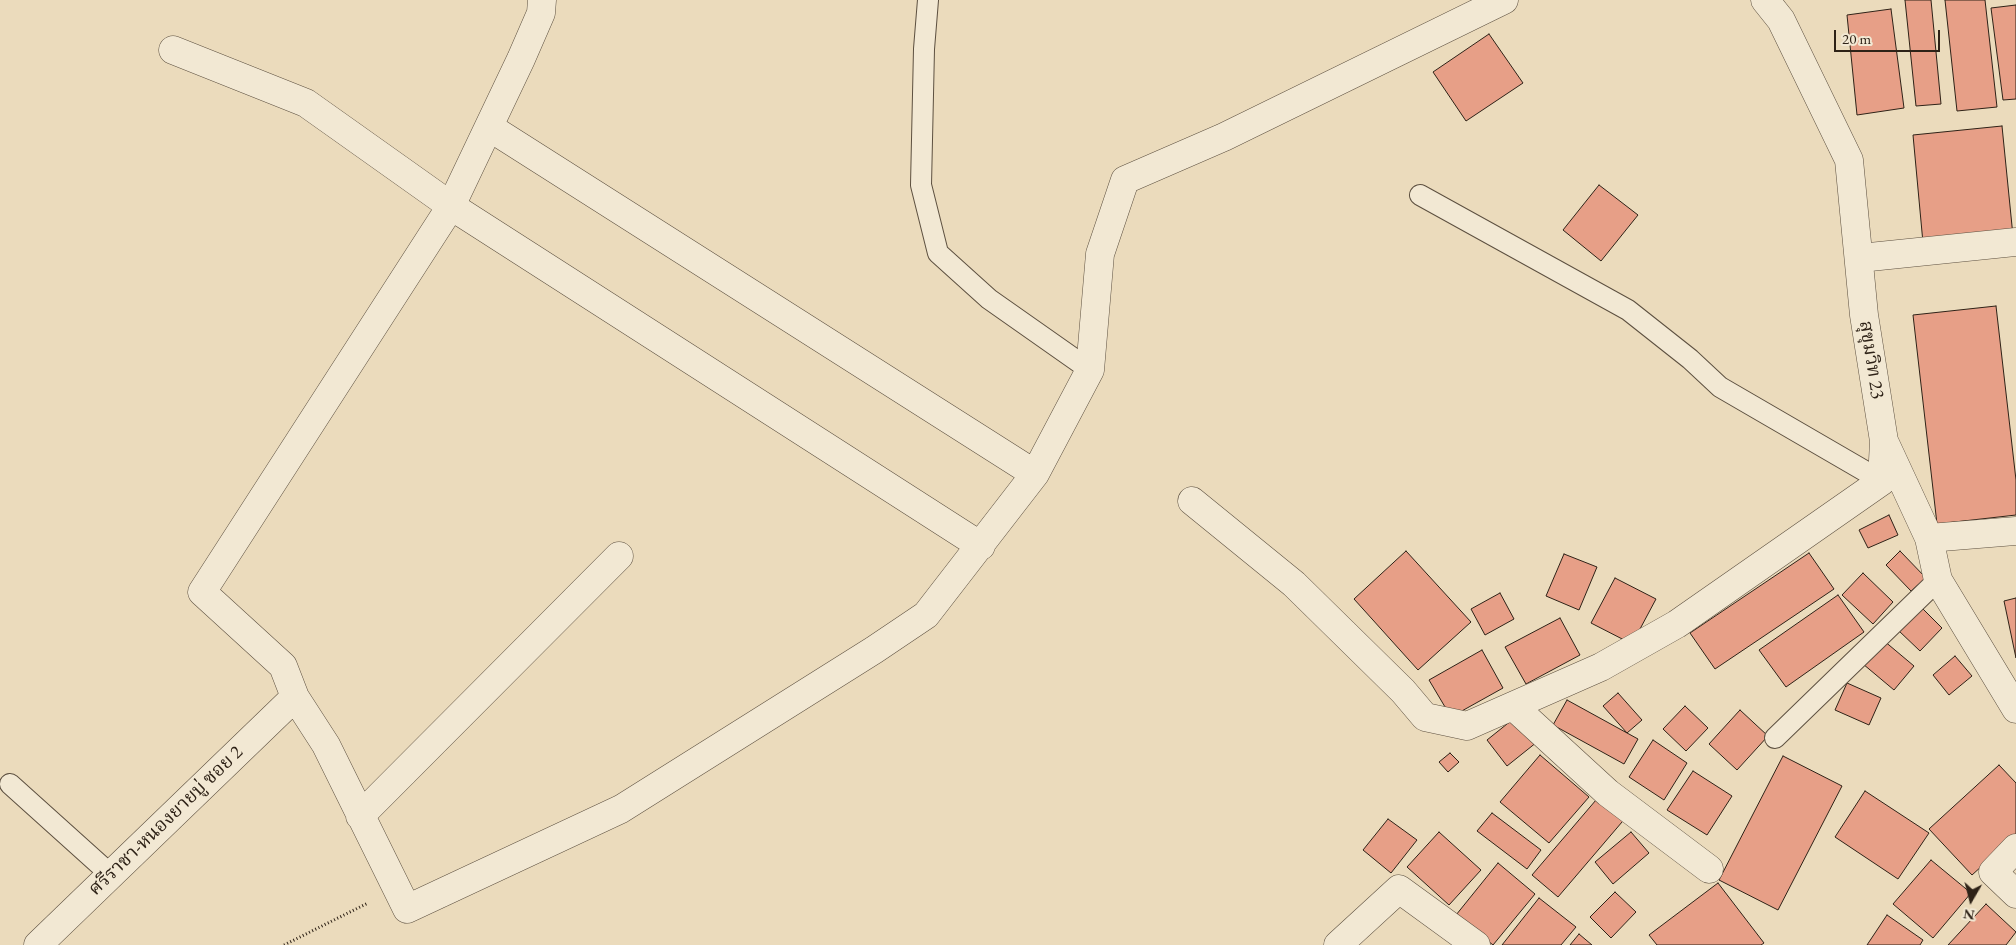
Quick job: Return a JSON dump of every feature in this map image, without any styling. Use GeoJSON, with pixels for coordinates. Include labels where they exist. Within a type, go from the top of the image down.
{"type":"FeatureCollection","features":[{"type":"Feature","properties":{"kind":"street"},"geometry":{"type":"LineString","coordinates":[[542,0],[541,13],[451,206],[202,592],[283,666],[295,697],[326,745],[407,909],[621,809],[874,650],[926,615],[1036,474],[1090,370],[1100,254],[1125,180],[1224,137],[1504,0]]}},
{"type":"Feature","properties":{"kind":"street","name":"สุขุมวิท 23"},"geometry":{"type":"LineString","coordinates":[[1765,0],[1781,20],[1848,160],[1860,258],[1864,315],[1884,441],[1929,538],[1938,580],[2016,709]]}},
{"type":"Feature","properties":{"kind":"street"},"geometry":{"type":"LineString","coordinates":[[173,50],[306,104],[451,206],[981,546]]}},
{"type":"Feature","properties":{"kind":"street"},"geometry":{"type":"LineString","coordinates":[[489,127],[1036,474]]}},
{"type":"Feature","properties":{"kind":"street"},"geometry":{"type":"LineString","coordinates":[[1860,258],[2016,242]]}},
{"type":"Feature","properties":{"kind":"street"},"geometry":{"type":"LineString","coordinates":[[1192,501],[1294,584],[1403,691],[1425,716],[1467,726],[1601,667],[1677,624],[1882,481],[1884,441]]}},
{"type":"Feature","properties":{"kind":"street"},"geometry":{"type":"LineString","coordinates":[[1929,538],[2016,531]]}},
{"type":"Feature","properties":{"kind":"street"},"geometry":{"type":"LineString","coordinates":[[360,816],[619,556]]}},
{"type":"Feature","properties":{"kind":"street","name":"ศรีราชา-หนองยายบู่ ซอย 2"},"geometry":{"type":"LineString","coordinates":[[38,945],[295,697]]}},
{"type":"Feature","properties":{"kind":"street"},"geometry":{"type":"LineString","coordinates":[[1512,706],[1608,793],[1709,869]]}},
{"type":"Feature","properties":{"kind":"street"},"geometry":{"type":"LineString","coordinates":[[2016,848],[1992,872],[2016,894]]}},
{"type":"Feature","properties":{"kind":"street"},"geometry":{"type":"LineString","coordinates":[[1338,945],[1399,889],[1476,945]]}},
{"type":"Feature","properties":{"kind":"lane"},"geometry":{"type":"LineString","coordinates":[[928,0],[924,49],[921,185],[938,253],[990,299],[1090,370]]}},
{"type":"Feature","properties":{"kind":"lane"},"geometry":{"type":"LineString","coordinates":[[1420,195],[1628,310],[1690,359],[1720,387],[1882,481]]}},
{"type":"Feature","properties":{"kind":"lane"},"geometry":{"type":"LineString","coordinates":[[1775,738],[1938,580]]}},
{"type":"Feature","properties":{"kind":"lane"},"geometry":{"type":"LineString","coordinates":[[10,784],[110,874]]}},
{"type":"Feature","properties":{"kind":"path"},"geometry":{"type":"LineString","coordinates":[[284,945],[397,890]]}},
{"type":"Feature","properties":{"kind":"building"},"geometry":{"type":"Polygon","coordinates":[[[1905,0],[1931,0],[1941,104],[1916,106],[1905,0]]]}},
{"type":"Feature","properties":{"kind":"building"},"geometry":{"type":"Polygon","coordinates":[[[1945,0],[1985,0],[1997,107],[1957,111],[1945,0]]]}},
{"type":"Feature","properties":{"kind":"building"},"geometry":{"type":"Polygon","coordinates":[[[2016,5],[2016,99],[2003,100],[1991,8],[2016,5]]]}},
{"type":"Feature","properties":{"kind":"building"},"geometry":{"type":"Polygon","coordinates":[[[1891,9],[1904,108],[1857,115],[1847,15],[1891,9]]]}},
{"type":"Feature","properties":{"kind":"building"},"geometry":{"type":"Polygon","coordinates":[[[1489,34],[1523,83],[1466,121],[1433,72],[1489,34]]]}},
{"type":"Feature","properties":{"kind":"building"},"geometry":{"type":"Polygon","coordinates":[[[2002,126],[2013,236],[1923,243],[1913,135],[2002,126]]]}},
{"type":"Feature","properties":{"kind":"building"},"geometry":{"type":"Polygon","coordinates":[[[1599,185],[1638,215],[1601,261],[1563,230],[1599,185]]]}},
{"type":"Feature","properties":{"kind":"building"},"geometry":{"type":"Polygon","coordinates":[[[1996,306],[2016,480],[2016,515],[1937,524],[1913,315],[1996,306]]]}},
{"type":"Feature","properties":{"kind":"building"},"geometry":{"type":"Polygon","coordinates":[[[1889,515],[1898,535],[1868,548],[1859,530],[1889,515]]]}},
{"type":"Feature","properties":{"kind":"building"},"geometry":{"type":"Polygon","coordinates":[[[1406,551],[1471,622],[1418,670],[1354,599],[1406,551]]]}},
{"type":"Feature","properties":{"kind":"building"},"geometry":{"type":"Polygon","coordinates":[[[1900,551],[1926,578],[1911,591],[1886,565],[1900,551]]]}},
{"type":"Feature","properties":{"kind":"building"},"geometry":{"type":"Polygon","coordinates":[[[1809,553],[1834,589],[1715,669],[1690,633],[1809,553]]]}},
{"type":"Feature","properties":{"kind":"building"},"geometry":{"type":"Polygon","coordinates":[[[1564,554],[1597,567],[1579,610],[1546,596],[1564,554]]]}},
{"type":"Feature","properties":{"kind":"building"},"geometry":{"type":"Polygon","coordinates":[[[1863,573],[1893,602],[1873,624],[1842,595],[1863,573]]]}},
{"type":"Feature","properties":{"kind":"building"},"geometry":{"type":"Polygon","coordinates":[[[1615,578],[1656,599],[1632,644],[1591,623],[1615,578]]]}},
{"type":"Feature","properties":{"kind":"building"},"geometry":{"type":"Polygon","coordinates":[[[1500,593],[1514,619],[1485,635],[1471,609],[1500,593]]]}},
{"type":"Feature","properties":{"kind":"building"},"geometry":{"type":"Polygon","coordinates":[[[1838,595],[1864,632],[1786,687],[1759,650],[1838,595]]]}},
{"type":"Feature","properties":{"kind":"building"},"geometry":{"type":"Polygon","coordinates":[[[2016,598],[2016,658],[2004,601],[2016,598]]]}},
{"type":"Feature","properties":{"kind":"building"},"geometry":{"type":"Polygon","coordinates":[[[1921,607],[1942,628],[1920,651],[1898,630],[1921,607]]]}},
{"type":"Feature","properties":{"kind":"building"},"geometry":{"type":"Polygon","coordinates":[[[1560,618],[1580,655],[1526,684],[1505,647],[1560,618]]]}},
{"type":"Feature","properties":{"kind":"building"},"geometry":{"type":"Polygon","coordinates":[[[1883,640],[1914,666],[1894,690],[1863,664],[1883,640]]]}},
{"type":"Feature","properties":{"kind":"building"},"geometry":{"type":"Polygon","coordinates":[[[1482,650],[1503,688],[1451,717],[1429,680],[1482,650]]]}},
{"type":"Feature","properties":{"kind":"building"},"geometry":{"type":"Polygon","coordinates":[[[1955,656],[1972,676],[1949,695],[1933,675],[1955,656]]]}},
{"type":"Feature","properties":{"kind":"building"},"geometry":{"type":"Polygon","coordinates":[[[1847,683],[1881,698],[1869,725],[1835,710],[1847,683]]]}},
{"type":"Feature","properties":{"kind":"building"},"geometry":{"type":"Polygon","coordinates":[[[1618,693],[1642,720],[1627,733],[1603,706],[1618,693]]]}},
{"type":"Feature","properties":{"kind":"building"},"geometry":{"type":"Polygon","coordinates":[[[1567,700],[1638,739],[1624,764],[1553,725],[1567,700]]]}},
{"type":"Feature","properties":{"kind":"building"},"geometry":{"type":"Polygon","coordinates":[[[1685,706],[1708,728],[1686,751],[1663,729],[1685,706]]]}},
{"type":"Feature","properties":{"kind":"building"},"geometry":{"type":"Polygon","coordinates":[[[1740,710],[1768,736],[1737,770],[1709,744],[1740,710]]]}},
{"type":"Feature","properties":{"kind":"building"},"geometry":{"type":"Polygon","coordinates":[[[1517,716],[1537,742],[1507,766],[1487,740],[1517,716]]]}},
{"type":"Feature","properties":{"kind":"building"},"geometry":{"type":"Polygon","coordinates":[[[1653,740],[1687,763],[1664,800],[1629,777],[1653,740]]]}},
{"type":"Feature","properties":{"kind":"building"},"geometry":{"type":"Polygon","coordinates":[[[1450,753],[1459,762],[1448,772],[1439,762],[1450,753]]]}},
{"type":"Feature","properties":{"kind":"building"},"geometry":{"type":"Polygon","coordinates":[[[1540,755],[1589,797],[1549,843],[1500,802],[1540,755]]]}},
{"type":"Feature","properties":{"kind":"building"},"geometry":{"type":"Polygon","coordinates":[[[1783,756],[1842,786],[1778,910],[1719,880],[1783,756]]]}},
{"type":"Feature","properties":{"kind":"building"},"geometry":{"type":"Polygon","coordinates":[[[1999,765],[2016,783],[2016,835],[1972,875],[1929,829],[1999,765]]]}},
{"type":"Feature","properties":{"kind":"building"},"geometry":{"type":"Polygon","coordinates":[[[1693,771],[1732,796],[1707,835],[1667,810],[1693,771]]]}},
{"type":"Feature","properties":{"kind":"building"},"geometry":{"type":"Polygon","coordinates":[[[1865,791],[1929,833],[1898,879],[1835,837],[1865,791]]]}},
{"type":"Feature","properties":{"kind":"building"},"geometry":{"type":"Polygon","coordinates":[[[1602,793],[1628,815],[1558,897],[1532,875],[1602,793]]]}},
{"type":"Feature","properties":{"kind":"building"},"geometry":{"type":"Polygon","coordinates":[[[1492,813],[1541,850],[1527,869],[1477,831],[1492,813]]]}},
{"type":"Feature","properties":{"kind":"building"},"geometry":{"type":"Polygon","coordinates":[[[1388,819],[1417,840],[1391,873],[1363,850],[1388,819]]]}},
{"type":"Feature","properties":{"kind":"building"},"geometry":{"type":"Polygon","coordinates":[[[1439,832],[1481,870],[1449,905],[1407,867],[1439,832]]]}},
{"type":"Feature","properties":{"kind":"building"},"geometry":{"type":"Polygon","coordinates":[[[1631,832],[1649,853],[1613,884],[1595,862],[1631,832]]]}},
{"type":"Feature","properties":{"kind":"building"},"geometry":{"type":"Polygon","coordinates":[[[1931,860],[1971,893],[1933,938],[1893,904],[1931,860]]]}},
{"type":"Feature","properties":{"kind":"building"},"geometry":{"type":"Polygon","coordinates":[[[1498,863],[1535,894],[1493,945],[1456,915],[1498,863]]]}},
{"type":"Feature","properties":{"kind":"building"},"geometry":{"type":"Polygon","coordinates":[[[1718,883],[1764,943],[1761,945],[1657,945],[1649,935],[1718,883]]]}},
{"type":"Feature","properties":{"kind":"building"},"geometry":{"type":"Polygon","coordinates":[[[1615,892],[1636,912],[1611,938],[1590,917],[1615,892]]]}},
{"type":"Feature","properties":{"kind":"building"},"geometry":{"type":"Polygon","coordinates":[[[1539,898],[1576,927],[1561,945],[1502,945],[1539,898]]]}},
{"type":"Feature","properties":{"kind":"building"},"geometry":{"type":"Polygon","coordinates":[[[1986,904],[2016,932],[2006,945],[1948,945],[1986,904]]]}},
{"type":"Feature","properties":{"kind":"building"},"geometry":{"type":"Polygon","coordinates":[[[1887,915],[1923,940],[1920,945],[1867,945],[1887,915]]]}},
{"type":"Feature","properties":{"kind":"building"},"geometry":{"type":"Polygon","coordinates":[[[1579,934],[1592,945],[1570,945],[1579,934]]]}}]}
